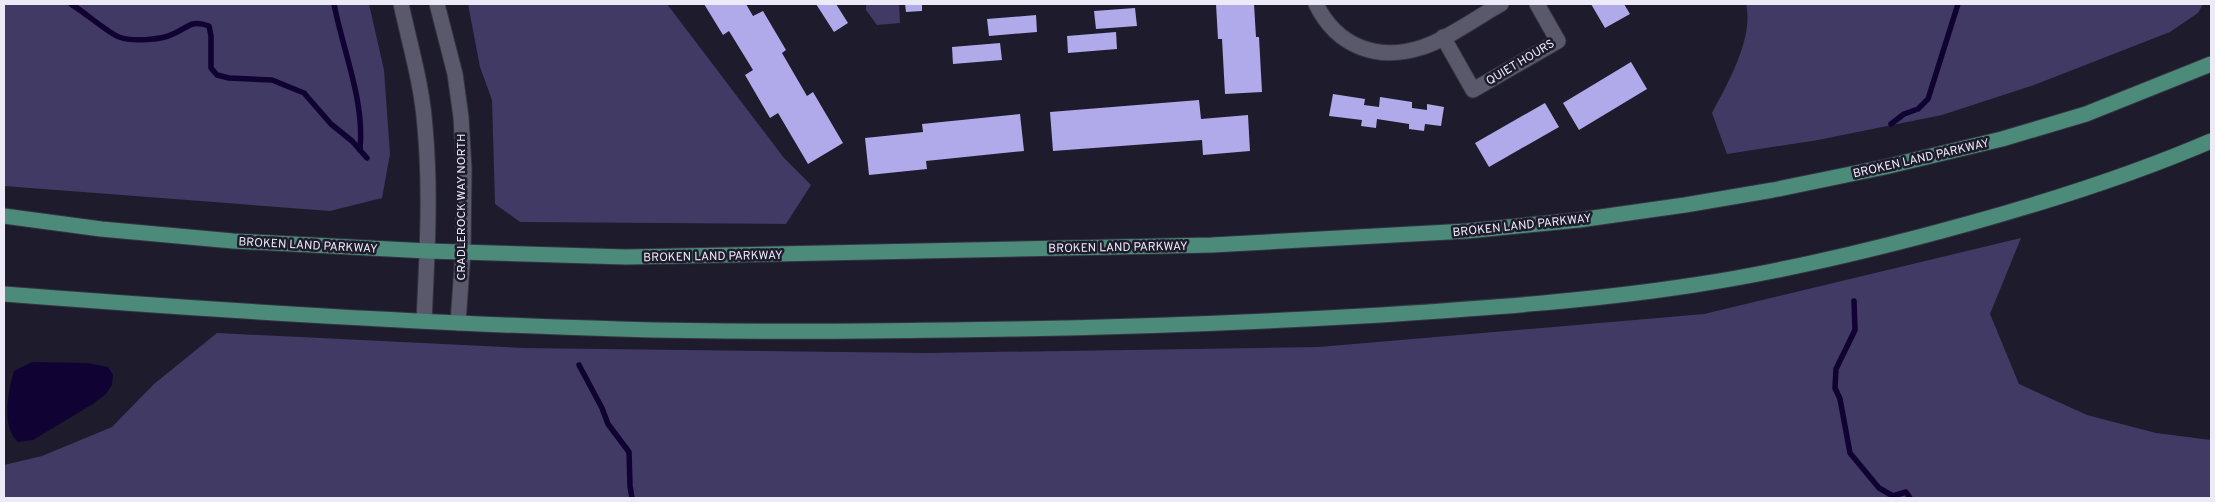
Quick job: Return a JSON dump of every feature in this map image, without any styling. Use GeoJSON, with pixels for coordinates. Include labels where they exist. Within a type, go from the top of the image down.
{"type":"FeatureCollection","features":[{"type":"Feature","properties":{"kind":"main road","name":"BROKEN LAND PARKWAY"},"geometry":{"type":"LineString","coordinates":[[4,216],[101,229],[233,241],[428,251],[692,257],[1183,246],[1467,231],[1579,220],[1685,205],[1773,190],[1885,167],[2002,139],[2086,114],[2211,64]]}},
{"type":"Feature","properties":{"kind":"main road"},"geometry":{"type":"LineString","coordinates":[[4,294],[229,311],[622,329],[1076,328],[1335,318],[1470,309],[1581,300],[1695,285],[1789,268],[1901,242],[2014,211],[2106,181],[2211,141]]}},
{"type":"Feature","properties":{"kind":"street"},"geometry":{"type":"LineString","coordinates":[[401,4],[419,84],[425,126],[428,171],[428,251],[424,321]]}},
{"type":"Feature","properties":{"kind":"street","name":"CRADLEROCK WAY NORTH"},"geometry":{"type":"LineString","coordinates":[[437,4],[455,74],[461,117],[464,169],[458,322]]}},
{"type":"Feature","properties":{"kind":"street"},"geometry":{"type":"LineString","coordinates":[[1316,4],[1321,14],[1335,31],[1352,44],[1371,51],[1388,53],[1425,47],[1501,4]]}},
{"type":"Feature","properties":{"kind":"street","name":"QUIET HOURS"},"geometry":{"type":"LineString","coordinates":[[1443,37],[1473,90],[1558,41],[1537,4]]}},
{"type":"Feature","properties":{"kind":"shaded area"},"geometry":{"type":"Polygon","coordinates":[[[4,4],[369,4],[384,70],[390,154],[382,198],[330,211],[4,186],[4,4]]]}},
{"type":"Feature","properties":{"kind":"shaded area"},"geometry":{"type":"Polygon","coordinates":[[[468,4],[667,4],[784,158],[811,185],[786,224],[520,222],[495,204],[492,100],[480,67],[468,4]]]}},
{"type":"Feature","properties":{"kind":"shaded area"},"geometry":{"type":"Polygon","coordinates":[[[866,4],[899,4],[900,23],[877,25],[866,10],[866,4]]]}},
{"type":"Feature","properties":{"kind":"shaded area"},"geometry":{"type":"Polygon","coordinates":[[[1746,4],[2203,4],[2198,13],[2170,32],[2034,85],[1942,115],[1818,140],[1727,154],[1712,113],[1732,74],[1743,46],[1747,17],[1746,4]]]}},
{"type":"Feature","properties":{"kind":"shaded area"},"geometry":{"type":"Polygon","coordinates":[[[2021,238],[1990,314],[2019,384],[2087,415],[2156,433],[2211,440],[2211,498],[4,498],[4,465],[42,456],[112,427],[154,384],[217,333],[523,348],[927,353],[1319,347],[1704,314],[2021,238]]]}},
{"type":"Feature","properties":{"kind":"shaded area"},"geometry":{"type":"Polygon","coordinates":[[[32,362],[87,363],[108,367],[113,375],[112,385],[106,394],[91,405],[33,440],[18,442],[9,427],[8,398],[14,371],[32,362]]]}},
{"type":"Feature","properties":{"kind":"building"},"geometry":{"type":"Polygon","coordinates":[[[704,4],[746,4],[753,16],[763,11],[786,50],[782,53],[807,96],[813,92],[843,143],[808,164],[778,113],[770,118],[745,75],[753,70],[729,31],[723,35],[704,4]]]}},
{"type":"Feature","properties":{"kind":"building"},"geometry":{"type":"Polygon","coordinates":[[[816,4],[836,4],[848,23],[834,32],[816,4]]]}},
{"type":"Feature","properties":{"kind":"building"},"geometry":{"type":"Polygon","coordinates":[[[905,4],[922,4],[922,11],[906,12],[905,4]]]}},
{"type":"Feature","properties":{"kind":"building"},"geometry":{"type":"Polygon","coordinates":[[[1216,4],[1254,4],[1256,37],[1259,37],[1262,92],[1225,94],[1222,39],[1218,39],[1216,4]]]}},
{"type":"Feature","properties":{"kind":"building"},"geometry":{"type":"Polygon","coordinates":[[[1591,4],[1624,4],[1630,14],[1605,28],[1591,4]]]}},
{"type":"Feature","properties":{"kind":"building"},"geometry":{"type":"Polygon","coordinates":[[[1135,8],[1137,26],[1096,29],[1094,11],[1135,8]]]}},
{"type":"Feature","properties":{"kind":"building"},"geometry":{"type":"Polygon","coordinates":[[[1036,15],[1037,32],[989,36],[987,19],[1036,15]]]}},
{"type":"Feature","properties":{"kind":"building"},"geometry":{"type":"Polygon","coordinates":[[[1116,32],[1117,49],[1068,53],[1067,36],[1116,32]]]}},
{"type":"Feature","properties":{"kind":"building"},"geometry":{"type":"Polygon","coordinates":[[[1000,43],[1002,60],[953,64],[952,47],[1000,43]]]}},
{"type":"Feature","properties":{"kind":"building"},"geometry":{"type":"Polygon","coordinates":[[[1631,62],[1647,89],[1579,130],[1563,103],[1631,62]]]}},
{"type":"Feature","properties":{"kind":"building"},"geometry":{"type":"Polygon","coordinates":[[[1333,94],[1365,99],[1364,105],[1379,107],[1380,97],[1412,102],[1412,108],[1427,110],[1427,104],[1444,107],[1441,126],[1425,124],[1424,131],[1409,129],[1409,124],[1377,119],[1376,128],[1361,126],[1362,120],[1329,116],[1333,94]]]}},
{"type":"Feature","properties":{"kind":"building"},"geometry":{"type":"Polygon","coordinates":[[[1199,100],[1201,119],[1248,115],[1250,151],[1203,155],[1202,140],[1053,151],[1050,112],[1199,100]]]}},
{"type":"Feature","properties":{"kind":"building"},"geometry":{"type":"Polygon","coordinates":[[[1545,103],[1559,127],[1489,167],[1475,143],[1545,103]]]}},
{"type":"Feature","properties":{"kind":"building"},"geometry":{"type":"Polygon","coordinates":[[[1020,114],[1024,151],[926,161],[927,169],[869,175],[865,138],[923,132],[922,124],[1020,114]]]}},
{"type":"Feature","properties":{"kind":"waterway"},"geometry":{"type":"LineString","coordinates":[[71,4],[109,31],[125,39],[154,39],[168,36],[197,23],[209,26],[211,36],[211,68],[217,75],[229,78],[272,80],[304,93],[331,124],[352,141],[367,158]]}},
{"type":"Feature","properties":{"kind":"waterway"},"geometry":{"type":"LineString","coordinates":[[334,4],[356,95],[361,132],[360,150]]}},
{"type":"Feature","properties":{"kind":"waterway"},"geometry":{"type":"LineString","coordinates":[[1891,124],[1904,114],[1918,109],[1928,99],[1958,4]]}},
{"type":"Feature","properties":{"kind":"waterway"},"geometry":{"type":"LineString","coordinates":[[1854,301],[1855,330],[1836,369],[1835,388],[1840,399],[1850,453],[1879,488],[1893,496],[1906,492],[1910,498]]}},
{"type":"Feature","properties":{"kind":"waterway"},"geometry":{"type":"LineString","coordinates":[[579,365],[602,408],[608,424],[629,452],[632,498]]}}]}
